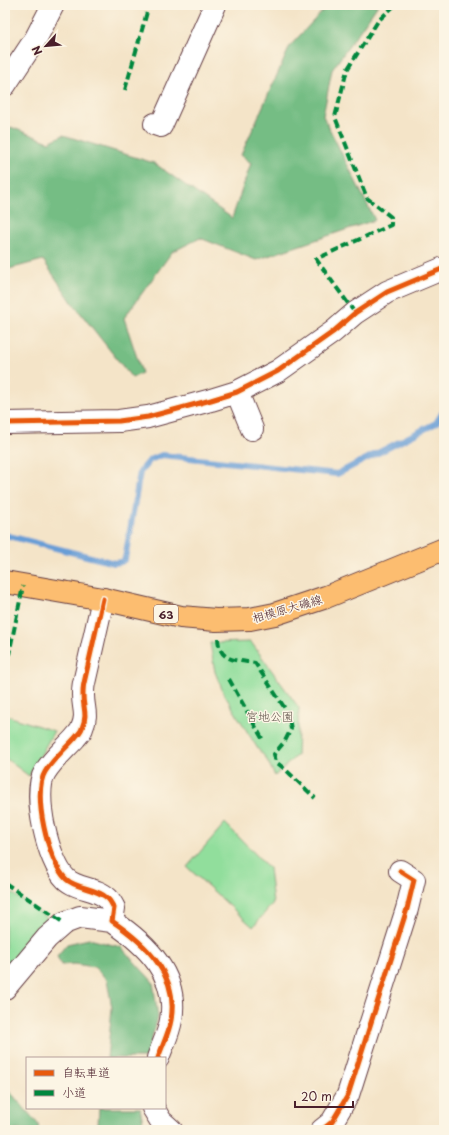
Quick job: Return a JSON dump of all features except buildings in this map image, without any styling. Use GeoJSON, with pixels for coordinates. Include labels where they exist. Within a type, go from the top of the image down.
{"type":"FeatureCollection","features":[{"type":"Feature","properties":{"kind":"main road","name":"相模原大磯線"},"geometry":{"type":"LineString","coordinates":[[5,582],[103,599],[181,617],[216,620],[250,619],[275,614],[312,602],[444,550]]}},
{"type":"Feature","properties":{"kind":"street"},"geometry":{"type":"LineString","coordinates":[[5,85],[36,38],[54,5]]}},
{"type":"Feature","properties":{"kind":"street"},"geometry":{"type":"LineString","coordinates":[[154,124],[161,126],[210,7]]}},
{"type":"Feature","properties":{"kind":"street"},"geometry":{"type":"LineString","coordinates":[[5,423],[119,421],[148,417],[237,392],[278,371],[333,332],[355,313],[387,292],[444,268]]}},
{"type":"Feature","properties":{"kind":"street"},"geometry":{"type":"LineString","coordinates":[[237,392],[252,429]]}},
{"type":"Feature","properties":{"kind":"street"},"geometry":{"type":"LineString","coordinates":[[103,599],[84,683],[83,696],[86,713],[82,729],[44,773],[40,789],[40,803],[48,847],[53,860],[66,879],[84,888],[100,893],[107,898],[114,908],[112,921]]}},
{"type":"Feature","properties":{"kind":"street"},"geometry":{"type":"LineString","coordinates":[[322,1130],[332,1122],[348,1095],[408,909],[414,880],[400,871]]}},
{"type":"Feature","properties":{"kind":"street"},"geometry":{"type":"LineString","coordinates":[[5,988],[47,938],[64,923],[80,917],[112,921],[134,936],[152,954],[168,981],[172,1000],[171,1021],[158,1057]]}},
{"type":"Feature","properties":{"kind":"street"},"geometry":{"type":"LineString","coordinates":[[154,1109],[161,1121],[171,1130]]}},
{"type":"Feature","properties":{"kind":"green space"},"geometry":{"type":"Polygon","coordinates":[[[328,5],[378,5],[332,70],[323,116],[375,220],[256,260],[200,238],[172,252],[124,318],[142,373],[132,378],[74,305],[43,260],[5,270],[5,135],[11,127],[49,142],[63,135],[154,163],[232,218],[251,163],[241,155],[290,46],[328,5]]]}},
{"type":"Feature","properties":{"kind":"green space","name":"宮地公園"},"geometry":{"type":"Polygon","coordinates":[[[251,642],[299,708],[297,755],[275,776],[266,758],[258,749],[224,694],[215,672],[210,643],[251,642]]]}},
{"type":"Feature","properties":{"kind":"green space"},"geometry":{"type":"Polygon","coordinates":[[[5,715],[54,731],[29,776],[5,758],[5,715]]]}},
{"type":"Feature","properties":{"kind":"green space"},"geometry":{"type":"Polygon","coordinates":[[[225,823],[269,868],[273,903],[253,927],[187,867],[225,823]]]}},
{"type":"Feature","properties":{"kind":"green space"},"geometry":{"type":"Polygon","coordinates":[[[5,888],[53,922],[7,971],[5,969],[5,888]]]}},
{"type":"Feature","properties":{"kind":"green space"},"geometry":{"type":"Polygon","coordinates":[[[89,939],[121,947],[153,982],[158,1017],[146,1057],[107,1057],[112,1008],[107,980],[94,967],[75,964],[61,965],[57,956],[67,944],[89,939]]]}},
{"type":"Feature","properties":{"kind":"green space"},"geometry":{"type":"Polygon","coordinates":[[[5,1091],[11,1093],[38,1124],[39,1130],[5,1130],[5,1091]]]}},
{"type":"Feature","properties":{"kind":"green space"},"geometry":{"type":"Polygon","coordinates":[[[99,1109],[140,1109],[144,1126],[147,1130],[100,1130],[98,1124],[99,1109]]]}},
{"type":"Feature","properties":{"kind":"waterway"},"geometry":{"type":"LineString","coordinates":[[5,535],[114,563],[121,562],[125,559],[140,472],[150,460],[162,455],[337,474],[436,423],[444,410]]}},
{"type":"Feature","properties":{"kind":"marked path"},"geometry":{"type":"LineString","coordinates":[[125,90],[149,5]]}},
{"type":"Feature","properties":{"kind":"marked path"},"geometry":{"type":"LineString","coordinates":[[355,313],[316,259],[391,225],[391,217],[367,198],[335,117],[347,70],[378,21],[395,5]]}},
{"type":"Feature","properties":{"kind":"marked path"},"geometry":{"type":"LineString","coordinates":[[6,669],[23,586]]}},
{"type":"Feature","properties":{"kind":"marked path"},"geometry":{"type":"LineString","coordinates":[[218,638],[219,646],[225,656],[235,660],[255,663],[288,713],[291,729],[285,741],[274,754],[276,762],[315,798]]}},
{"type":"Feature","properties":{"kind":"marked path"},"geometry":{"type":"LineString","coordinates":[[229,679],[263,740]]}},
{"type":"Feature","properties":{"kind":"marked path"},"geometry":{"type":"LineString","coordinates":[[5,883],[64,923]]}},
{"type":"Feature","properties":{"kind":"cycle path"},"geometry":{"type":"LineString","coordinates":[[5,423],[119,421],[148,417],[237,392],[278,371],[333,332],[355,313],[387,292],[444,268]]}},
{"type":"Feature","properties":{"kind":"cycle path"},"geometry":{"type":"LineString","coordinates":[[103,599],[83,686],[85,715],[84,723],[80,732],[55,758],[45,772],[41,782],[41,811],[48,843],[59,870],[66,879],[75,885],[98,892],[108,899],[114,908],[112,921],[125,930],[148,951],[165,975],[170,989],[172,1004],[171,1020],[158,1057]]}},
{"type":"Feature","properties":{"kind":"cycle path"},"geometry":{"type":"LineString","coordinates":[[322,1130],[332,1122],[348,1095],[407,909],[414,880],[400,871]]}}]}
